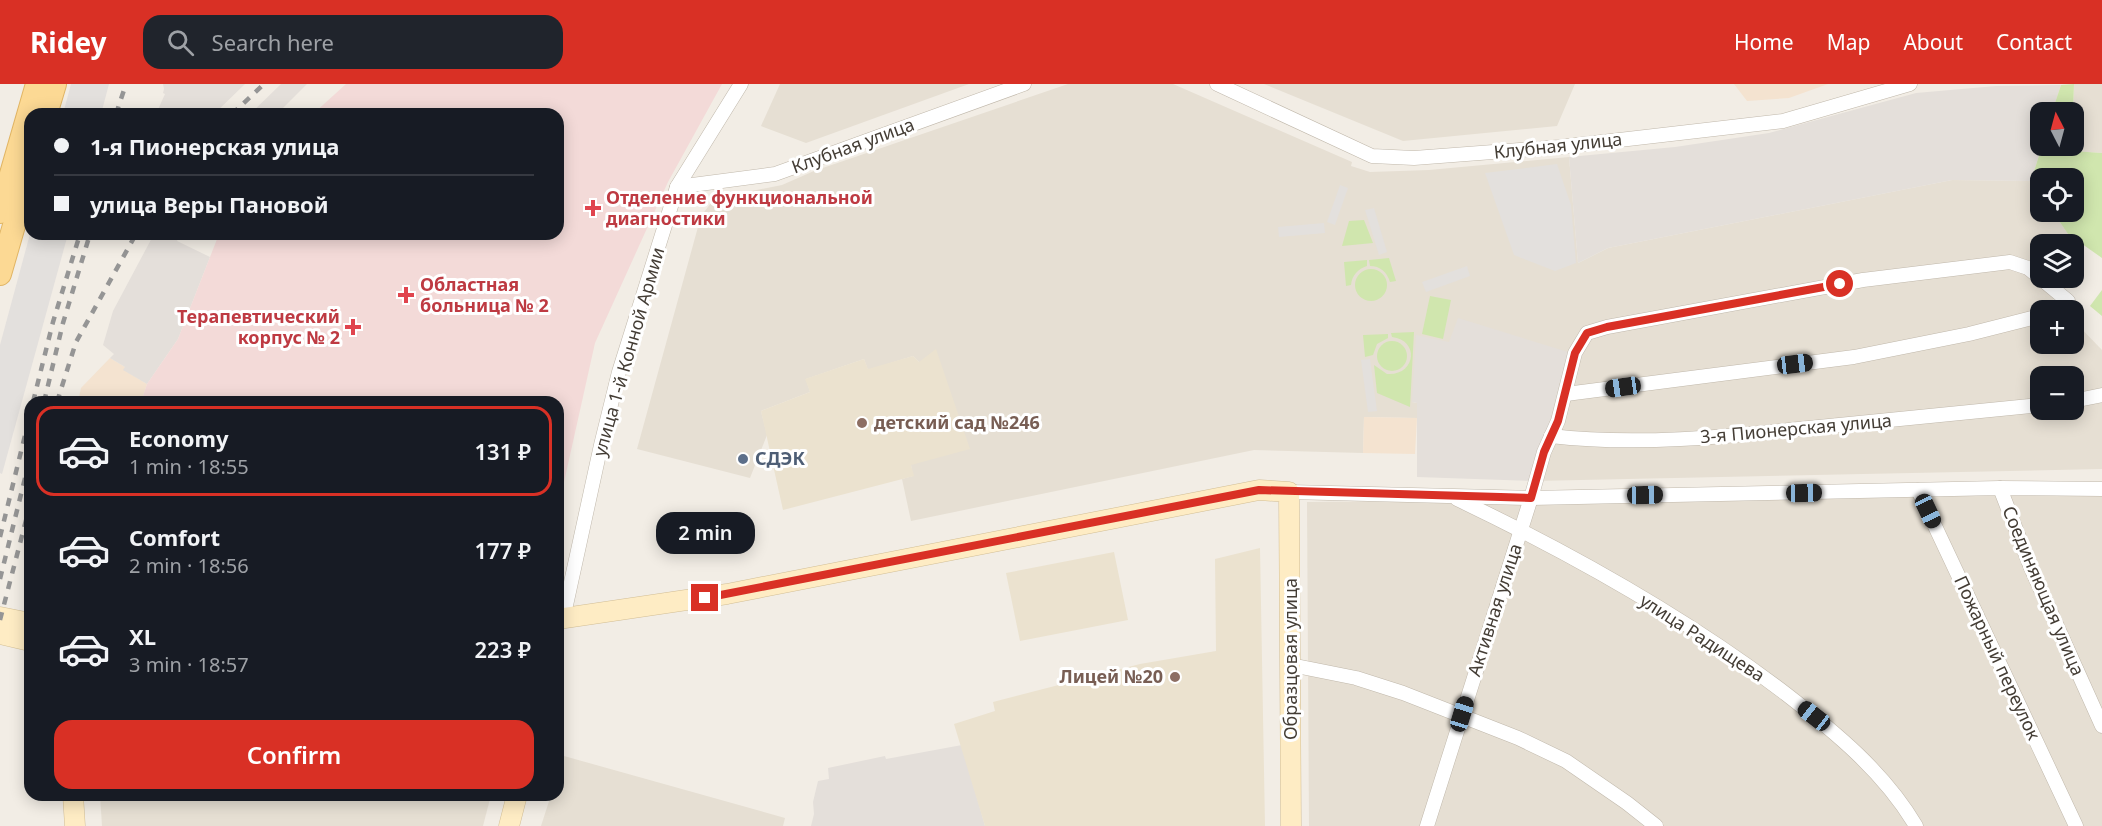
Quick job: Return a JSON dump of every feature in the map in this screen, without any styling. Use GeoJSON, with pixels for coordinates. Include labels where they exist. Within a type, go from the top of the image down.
{"type":"FeatureCollection","features":[{"type":"Feature","properties":{"kind":"main road"},"geometry":{"type":"LineString","coordinates":[[30,108],[37,84]]}},
{"type":"Feature","properties":{"kind":"main road"},"geometry":{"type":"LineString","coordinates":[[48,108],[55,84]]}},
{"type":"Feature","properties":{"kind":"main road"},"geometry":{"type":"LineString","coordinates":[[0,212],[24,129]]}},
{"type":"Feature","properties":{"kind":"main road"},"geometry":{"type":"LineString","coordinates":[[0,274],[24,191]]}},
{"type":"Feature","properties":{"kind":"street","name":"улица 1-й Конной Армии"},"geometry":{"type":"LineString","coordinates":[[564,607],[620,372],[677,187],[741,84]]}},
{"type":"Feature","properties":{"kind":"street","name":"Клубная улица"},"geometry":{"type":"LineString","coordinates":[[677,187],[776,174],[1024,84]]}},
{"type":"Feature","properties":{"kind":"street","name":"Клубная улица"},"geometry":{"type":"LineString","coordinates":[[1217,84],[1372,156],[1414,158],[1559,147],[1783,121],[1910,84]]}},
{"type":"Feature","properties":{"kind":"street","name":"Активная улица"},"geometry":{"type":"LineString","coordinates":[[1427,826],[1544,452],[1558,421],[1575,353],[1587,333],[1607,327],[1829,286],[1956,267],[2010,262],[2028,268],[2058,300]]}},
{"type":"Feature","properties":{"kind":"street"},"geometry":{"type":"LineString","coordinates":[[1566,394],[1854,357],[1969,334],[2030,319]]}},
{"type":"Feature","properties":{"kind":"street"},"geometry":{"type":"LineString","coordinates":[[2084,399],[2102,395]]}},
{"type":"Feature","properties":{"kind":"street","name":"3-я Пионерская улица"},"geometry":{"type":"LineString","coordinates":[[1551,436],[1586,440],[1671,440],[1749,435],[2030,406]]}},
{"type":"Feature","properties":{"kind":"street"},"geometry":{"type":"LineString","coordinates":[[564,624],[1259,490],[1531,498],[2000,488],[2102,489]]}},
{"type":"Feature","properties":{"kind":"street","name":"Соединяющая улица"},"geometry":{"type":"LineString","coordinates":[[2000,488],[2031,568],[2102,726]]}},
{"type":"Feature","properties":{"kind":"street","name":"Пожарный переулок"},"geometry":{"type":"LineString","coordinates":[[1918,490],[2076,826]]}},
{"type":"Feature","properties":{"kind":"street","name":"Образцовая улица"},"geometry":{"type":"LineString","coordinates":[[1289,492],[1291,826]]}},
{"type":"Feature","properties":{"kind":"street","name":"улица Радищева"},"geometry":{"type":"LineString","coordinates":[[1452,497],[1521,530],[1741,660],[1844,740],[1877,773],[1917,826]]}},
{"type":"Feature","properties":{"kind":"street"},"geometry":{"type":"LineString","coordinates":[[0,604],[24,609]]}},
{"type":"Feature","properties":{"kind":"street"},"geometry":{"type":"LineString","coordinates":[[0,617],[24,622]]}},
{"type":"Feature","properties":{"kind":"street"},"geometry":{"type":"LineString","coordinates":[[0,634],[24,640]]}},
{"type":"Feature","properties":{"kind":"street"},"geometry":{"type":"LineString","coordinates":[[1291,665],[1356,678],[1462,714],[1566,761],[1628,803],[1656,826]]}},
{"type":"Feature","properties":{"kind":"street"},"geometry":{"type":"LineString","coordinates":[[73,801],[75,826]]}},
{"type":"Feature","properties":{"kind":"street"},"geometry":{"type":"LineString","coordinates":[[509,826],[515,801]]}},
{"type":"Feature","properties":{"kind":"shaded area"},"geometry":{"type":"Polygon","coordinates":[[[71,84],[109,84],[103,108],[65,108],[71,84]]]}},
{"type":"Feature","properties":{"kind":"shaded area"},"geometry":{"type":"Polygon","coordinates":[[[163,84],[245,84],[220,108],[159,108],[165,94],[163,84]]]}},
{"type":"Feature","properties":{"kind":"shaded area"},"geometry":{"type":"Polygon","coordinates":[[[281,84],[307,84],[283,108],[256,108],[281,84]]]}},
{"type":"Feature","properties":{"kind":"shaded area","name":"Областная больница № 2"},"geometry":{"type":"Polygon","coordinates":[[[346,84],[722,84],[668,182],[595,343],[564,482],[564,396],[143,396],[147,384],[178,339],[217,240],[564,240],[564,108],[320,108],[346,84]]]}},
{"type":"Feature","properties":{"kind":"shaded area"},"geometry":{"type":"Polygon","coordinates":[[[780,84],[969,84],[806,143],[761,126],[780,84]]]}},
{"type":"Feature","properties":{"kind":"shaded area"},"geometry":{"type":"Polygon","coordinates":[[[1068,84],[1173,84],[1352,162],[1351,166],[1370,172],[1429,170],[1569,157],[1578,263],[1608,248],[1952,180],[2030,181],[2030,222],[2060,222],[2068,234],[2030,234],[2030,288],[2062,288],[2054,300],[2030,300],[2030,354],[2084,354],[2084,331],[2102,350],[2102,469],[1534,481],[1449,342],[1412,402],[1417,403],[1417,418],[1364,417],[1363,453],[1254,450],[911,521],[902,479],[913,476],[911,465],[919,362],[913,356],[868,370],[864,359],[806,379],[810,392],[761,411],[767,435],[750,478],[637,449],[701,216],[711,203],[726,196],[782,185],[814,171],[1068,84]]]}},
{"type":"Feature","properties":{"kind":"shaded area"},"geometry":{"type":"Polygon","coordinates":[[[1264,84],[1575,84],[1557,126],[1403,141],[1264,84]]]}},
{"type":"Feature","properties":{"kind":"shaded area"},"geometry":{"type":"Polygon","coordinates":[[[1734,84],[1828,84],[1789,98],[1747,101],[1734,84]]]}},
{"type":"Feature","properties":{"kind":"shaded area"},"geometry":{"type":"Polygon","coordinates":[[[2074,84],[2102,84],[2102,153],[2084,152],[2084,102],[2073,102],[2074,84]]]}},
{"type":"Feature","properties":{"kind":"shaded area"},"geometry":{"type":"Polygon","coordinates":[[[2061,85],[2055,102],[2030,102],[2030,156],[2039,156],[2035,168],[2030,168],[2030,181],[1952,180],[1608,248],[1578,263],[1569,157],[1675,147],[1769,133],[1916,93],[1996,86],[2061,85]]]}},
{"type":"Feature","properties":{"kind":"shaded area"},"geometry":{"type":"Polygon","coordinates":[[[1557,164],[1571,205],[1576,263],[1555,271],[1514,255],[1485,173],[1557,164]]]}},
{"type":"Feature","properties":{"kind":"shaded area"},"geometry":{"type":"Polygon","coordinates":[[[1340,185],[1348,188],[1335,225],[1327,222],[1340,185]]]}},
{"type":"Feature","properties":{"kind":"shaded area"},"geometry":{"type":"Polygon","coordinates":[[[1374,208],[1387,252],[1379,255],[1365,210],[1374,208]]]}},
{"type":"Feature","properties":{"kind":"shaded area"},"geometry":{"type":"Polygon","coordinates":[[[1324,223],[1325,233],[1279,237],[1278,227],[1324,223]]]}},
{"type":"Feature","properties":{"kind":"shaded area"},"geometry":{"type":"Polygon","coordinates":[[[28,240],[66,240],[2,474],[0,473],[0,345],[28,240]]]}},
{"type":"Feature","properties":{"kind":"shaded area"},"geometry":{"type":"Polygon","coordinates":[[[151,240],[177,240],[210,257],[178,339],[147,384],[123,370],[125,367],[110,358],[114,354],[103,345],[113,311],[151,240]]]}},
{"type":"Feature","properties":{"kind":"shaded area"},"geometry":{"type":"Polygon","coordinates":[[[1467,266],[1470,276],[1426,292],[1422,282],[1467,266]]]}},
{"type":"Feature","properties":{"kind":"shaded area"},"geometry":{"type":"Polygon","coordinates":[[[1458,318],[1568,352],[1534,481],[1417,477],[1417,403],[1412,402],[1416,335],[1449,342],[1458,318]]]}},
{"type":"Feature","properties":{"kind":"shaded area","name":"детский сад №246"},"geometry":{"type":"Polygon","coordinates":[[[936,349],[970,449],[911,465],[914,476],[783,510],[761,411],[810,392],[805,379],[864,359],[868,369],[913,356],[919,362],[936,349]]]}},
{"type":"Feature","properties":{"kind":"shaded area"},"geometry":{"type":"Polygon","coordinates":[[[110,358],[147,384],[143,396],[79,396],[81,388],[110,358]]]}},
{"type":"Feature","properties":{"kind":"shaded area"},"geometry":{"type":"Polygon","coordinates":[[[1370,359],[1377,411],[1368,412],[1361,360],[1370,359]]]}},
{"type":"Feature","properties":{"kind":"shaded area"},"geometry":{"type":"Polygon","coordinates":[[[1364,417],[1417,418],[1415,454],[1363,453],[1364,417]]]}},
{"type":"Feature","properties":{"kind":"shaded area"},"geometry":{"type":"Polygon","coordinates":[[[2102,496],[2102,826],[1309,826],[1307,502],[2102,496]]]}},
{"type":"Feature","properties":{"kind":"shaded area","name":"Лицей №20"},"geometry":{"type":"Polygon","coordinates":[[[1260,548],[1265,826],[985,826],[954,724],[995,711],[993,702],[1140,664],[1216,651],[1215,559],[1260,548]]]}},
{"type":"Feature","properties":{"kind":"shaded area"},"geometry":{"type":"Polygon","coordinates":[[[1114,552],[1128,620],[1020,641],[1006,573],[1114,552]]]}},
{"type":"Feature","properties":{"kind":"shaded area"},"geometry":{"type":"Polygon","coordinates":[[[962,745],[985,826],[811,826],[818,781],[829,779],[828,768],[885,756],[886,759],[962,745]]]}},
{"type":"Feature","properties":{"kind":"shaded area"},"geometry":{"type":"Polygon","coordinates":[[[564,756],[785,818],[783,826],[541,826],[549,801],[564,801],[564,756]]]}},
{"type":"Feature","properties":{"kind":"shaded area"},"geometry":{"type":"Polygon","coordinates":[[[100,801],[489,801],[483,826],[102,826],[100,801]]]}},
{"type":"Feature","properties":{"kind":"green space"},"geometry":{"type":"Polygon","coordinates":[[[2074,84],[2073,102],[2055,102],[2061,85],[2074,84]]]}},
{"type":"Feature","properties":{"kind":"green space"},"geometry":{"type":"Polygon","coordinates":[[[2084,152],[2102,153],[2102,258],[2084,245],[2084,234],[2068,234],[2060,222],[2084,222],[2084,168],[2035,168],[2039,156],[2084,156],[2084,152]]]}},
{"type":"Feature","properties":{"kind":"green space"},"geometry":{"type":"Polygon","coordinates":[[[1364,220],[1373,243],[1342,246],[1349,221],[1364,220]]]}},
{"type":"Feature","properties":{"kind":"green space"},"geometry":{"type":"Polygon","coordinates":[[[1389,258],[1396,281],[1390,282],[1383,270],[1370,266],[1369,260],[1389,258]]]}},
{"type":"Feature","properties":{"kind":"green space"},"geometry":{"type":"Polygon","coordinates":[[[1367,260],[1367,266],[1356,273],[1351,285],[1346,286],[1344,262],[1367,260]]]}},
{"type":"Feature","properties":{"kind":"green space"},"geometry":{"type":"Polygon","coordinates":[[[1371,269],[1383,273],[1387,285],[1383,297],[1371,301],[1359,297],[1355,285],[1359,273],[1371,269]]]}},
{"type":"Feature","properties":{"kind":"green space"},"geometry":{"type":"Polygon","coordinates":[[[2102,290],[2102,316],[2090,306],[2102,290]]]}},
{"type":"Feature","properties":{"kind":"green space"},"geometry":{"type":"Polygon","coordinates":[[[1430,296],[1451,300],[1443,339],[1422,334],[1430,296]]]}},
{"type":"Feature","properties":{"kind":"green space"},"geometry":{"type":"Polygon","coordinates":[[[1414,332],[1410,407],[1377,393],[1374,365],[1387,374],[1397,373],[1404,369],[1409,364],[1410,351],[1407,344],[1392,337],[1391,333],[1414,332]]]}},
{"type":"Feature","properties":{"kind":"green space"},"geometry":{"type":"Polygon","coordinates":[[[1388,334],[1388,338],[1377,344],[1373,355],[1365,357],[1363,335],[1388,334]]]}},
{"type":"Feature","properties":{"kind":"green space"},"geometry":{"type":"Polygon","coordinates":[[[1392,341],[1403,345],[1407,356],[1403,367],[1392,371],[1381,367],[1377,356],[1381,345],[1392,341]]]}},
{"type":"Feature","properties":{"kind":"railway"},"geometry":{"type":"LineString","coordinates":[[118,108],[126,84]]}},
{"type":"Feature","properties":{"kind":"railway"},"geometry":{"type":"LineString","coordinates":[[238,108],[264,84]]}},
{"type":"Feature","properties":{"kind":"railway"},"geometry":{"type":"LineString","coordinates":[[34,396],[53,322],[78,240]]}},
{"type":"Feature","properties":{"kind":"railway"},"geometry":{"type":"LineString","coordinates":[[45,396],[63,323],[88,240]]}},
{"type":"Feature","properties":{"kind":"railway"},"geometry":{"type":"LineString","coordinates":[[59,396],[76,342],[133,240]]}},
{"type":"Feature","properties":{"kind":"railway"},"geometry":{"type":"LineString","coordinates":[[0,537],[24,439]]}},
{"type":"Feature","properties":{"kind":"railway"},"geometry":{"type":"LineString","coordinates":[[0,579],[24,482]]}},
{"type":"Feature","properties":{"kind":"railway"},"geometry":{"type":"LineString","coordinates":[[0,620],[24,528]]}},
{"type":"Feature","properties":{"kind":"place","name":"Отделение функциональной диагностики"},"geometry":{"type":"Point","coordinates":[593,208]}},
{"type":"Feature","properties":{"kind":"place","name":"Областная больница № 2"},"geometry":{"type":"Point","coordinates":[406,295]}},
{"type":"Feature","properties":{"kind":"place","name":"Терапевтический корпус № 2"},"geometry":{"type":"Point","coordinates":[353,327]}},
{"type":"Feature","properties":{"kind":"place","name":"детский сад №246"},"geometry":{"type":"Point","coordinates":[862,423]}},
{"type":"Feature","properties":{"kind":"place","name":"СДЭК"},"geometry":{"type":"Point","coordinates":[743,459]}},
{"type":"Feature","properties":{"kind":"place","name":"Лицей №20"},"geometry":{"type":"Point","coordinates":[1175,677]}},
{"type":"Feature","properties":{"kind":"route"},"geometry":{"type":"LineString","coordinates":[[705,598],[1259,490],[1531,498],[1544,452],[1558,421],[1575,353],[1587,333],[1607,327],[1840,284]]}}]}
